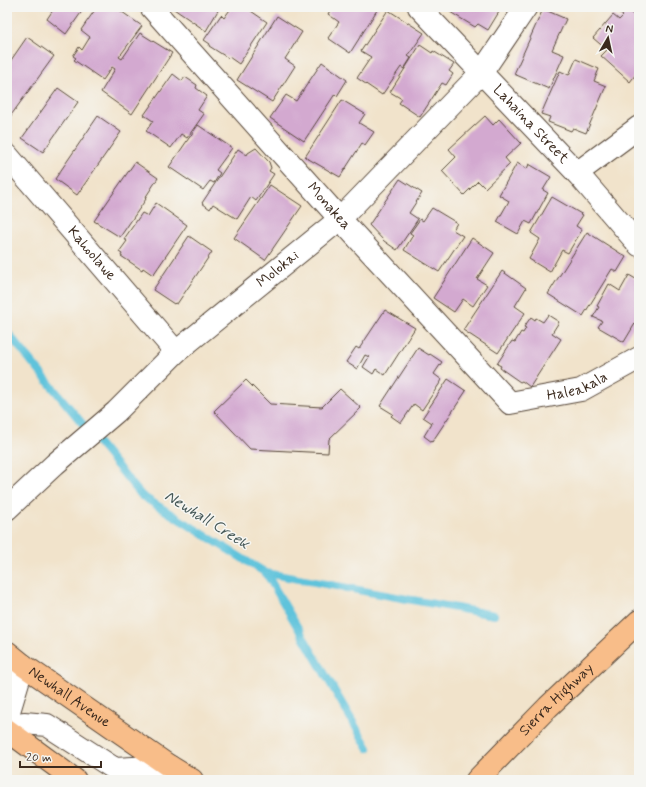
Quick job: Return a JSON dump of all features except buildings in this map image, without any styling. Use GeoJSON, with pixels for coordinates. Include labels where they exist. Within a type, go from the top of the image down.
{"type":"FeatureCollection","features":[{"type":"Feature","properties":{"kind":"main road","name":"Sierra Highway"},"geometry":{"type":"LineString","coordinates":[[477,780],[548,707],[639,621]]}},
{"type":"Feature","properties":{"kind":"main road","name":"Newhall Avenue"},"geometry":{"type":"LineString","coordinates":[[15,659],[169,766],[192,780]]}},
{"type":"Feature","properties":{"kind":"main road"},"geometry":{"type":"LineString","coordinates":[[7,729],[75,780]]}},
{"type":"Feature","properties":{"kind":"street","name":"Monakea"},"geometry":{"type":"LineString","coordinates":[[151,7],[340,219],[510,403]]}},
{"type":"Feature","properties":{"kind":"street","name":"Lahaina Street"},"geometry":{"type":"LineString","coordinates":[[419,7],[577,173],[639,245]]}},
{"type":"Feature","properties":{"kind":"street","name":"Molokai"},"geometry":{"type":"LineString","coordinates":[[7,509],[55,464],[116,412],[176,352],[340,219],[482,72],[526,7]]}},
{"type":"Feature","properties":{"kind":"street"},"geometry":{"type":"LineString","coordinates":[[577,173],[639,126]]}},
{"type":"Feature","properties":{"kind":"street","name":"Kahoolawe"},"geometry":{"type":"LineString","coordinates":[[7,155],[176,352]]}},
{"type":"Feature","properties":{"kind":"street","name":"Haleakala"},"geometry":{"type":"LineString","coordinates":[[510,403],[581,390],[639,358]]}},
{"type":"Feature","properties":{"kind":"street"},"geometry":{"type":"LineString","coordinates":[[7,718],[15,659]]}},
{"type":"Feature","properties":{"kind":"street"},"geometry":{"type":"LineString","coordinates":[[7,729],[24,723],[47,726],[115,769],[169,766]]}},
{"type":"Feature","properties":{"kind":"waterway","name":"Newhall Creek"},"geometry":{"type":"LineString","coordinates":[[7,332],[142,496],[266,573],[368,748]]}},
{"type":"Feature","properties":{"kind":"waterway"},"geometry":{"type":"LineString","coordinates":[[266,573],[494,615]]}}]}
